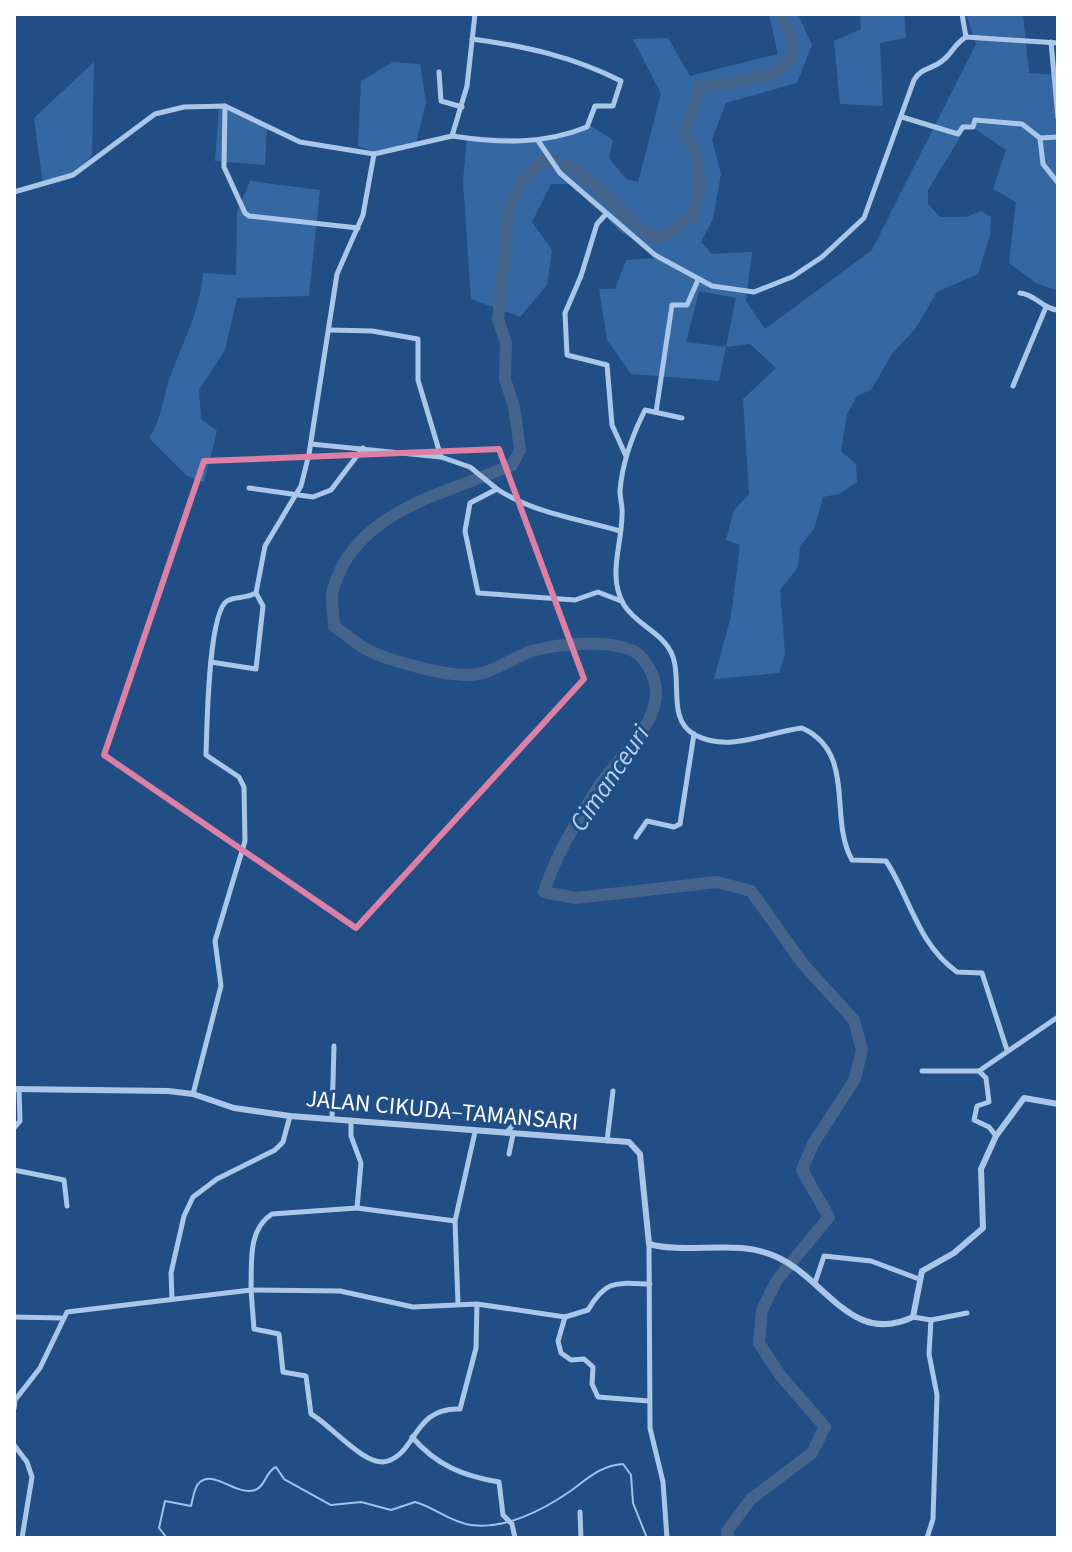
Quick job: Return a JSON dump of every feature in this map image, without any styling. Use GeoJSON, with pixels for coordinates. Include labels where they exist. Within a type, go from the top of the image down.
{"type":"FeatureCollection","features":[{"type":"Feature","properties":{"kind":"street"},"geometry":{"type":"LineString","coordinates":[[452,136],[462,107],[475,14]]}},
{"type":"Feature","properties":{"kind":"street"},"geometry":{"type":"LineString","coordinates":[[962,14],[966,37]]}},
{"type":"Feature","properties":{"kind":"street"},"geometry":{"type":"LineString","coordinates":[[539,142],[560,173],[655,255],[698,280],[726,290],[754,292],[792,277],[822,257],[864,218],[919,72],[940,63],[954,45],[966,37],[1054,42],[1058,118]]}},
{"type":"Feature","properties":{"kind":"street"},"geometry":{"type":"LineString","coordinates":[[14,192],[73,175],[155,114],[184,107],[225,106],[300,142],[374,154],[452,136],[488,141],[539,142],[587,127],[595,106],[613,106],[621,81],[589,64],[551,53],[472,39]]}},
{"type":"Feature","properties":{"kind":"street"},"geometry":{"type":"LineString","coordinates":[[439,72],[441,101],[462,107]]}},
{"type":"Feature","properties":{"kind":"street"},"geometry":{"type":"LineString","coordinates":[[225,106],[224,167],[245,213],[249,216],[358,228]]}},
{"type":"Feature","properties":{"kind":"street"},"geometry":{"type":"LineString","coordinates":[[902,117],[958,134],[963,127],[973,127],[975,120],[1022,124],[1040,138],[1058,137]]}},
{"type":"Feature","properties":{"kind":"street"},"geometry":{"type":"LineString","coordinates":[[1040,138],[1043,164],[1058,183]]}},
{"type":"Feature","properties":{"kind":"street"},"geometry":{"type":"LineString","coordinates":[[211,662],[256,669],[263,606],[256,593],[265,546],[298,493],[311,444],[337,274],[358,228],[374,154]]}},
{"type":"Feature","properties":{"kind":"street"},"geometry":{"type":"LineString","coordinates":[[606,214],[597,224],[565,313],[564,343],[567,355],[607,365],[612,425],[627,457]]}},
{"type":"Feature","properties":{"kind":"street"},"geometry":{"type":"LineString","coordinates":[[656,412],[672,305],[687,305],[698,280]]}},
{"type":"Feature","properties":{"kind":"street"},"geometry":{"type":"LineString","coordinates":[[1020,293],[1037,297],[1046,307],[1058,310]]}},
{"type":"Feature","properties":{"kind":"street"},"geometry":{"type":"LineString","coordinates":[[1013,386],[1046,307]]}},
{"type":"Feature","properties":{"kind":"street"},"geometry":{"type":"LineString","coordinates":[[330,330],[372,331],[418,339],[418,380],[441,457]]}},
{"type":"Feature","properties":{"kind":"street"},"geometry":{"type":"LineString","coordinates":[[682,418],[645,410],[627,457],[620,493],[623,516],[617,574],[622,602],[634,618],[669,646],[674,660],[680,720],[694,734],[709,740],[732,742],[802,728],[826,747],[837,769],[841,827],[852,860],[886,861],[910,913],[934,948],[957,972],[982,973],[1007,1050]]}},
{"type":"Feature","properties":{"kind":"street"},"geometry":{"type":"LineString","coordinates":[[311,444],[441,457],[470,467],[497,489]]}},
{"type":"Feature","properties":{"kind":"street"},"geometry":{"type":"LineString","coordinates":[[249,488],[313,497],[331,490],[363,448]]}},
{"type":"Feature","properties":{"kind":"street"},"geometry":{"type":"LineString","coordinates":[[620,531],[561,517],[510,498],[497,489],[470,503],[465,531],[478,593],[575,600],[598,592],[622,602]]}},
{"type":"Feature","properties":{"kind":"street"},"geometry":{"type":"LineString","coordinates":[[193,1094],[221,986],[215,941],[245,841],[244,787],[239,777],[206,755],[211,662],[223,605],[228,600],[248,599],[256,593]]}},
{"type":"Feature","properties":{"kind":"street"},"geometry":{"type":"LineString","coordinates":[[636,837],[647,821],[674,827],[680,824],[694,734]]}},
{"type":"Feature","properties":{"kind":"street"},"geometry":{"type":"LineString","coordinates":[[922,1071],[979,1071],[1058,1017]]}},
{"type":"Feature","properties":{"kind":"street"},"geometry":{"type":"LineString","coordinates":[[332,1118],[334,1046]]}},
{"type":"Feature","properties":{"kind":"street"},"geometry":{"type":"LineString","coordinates":[[979,1071],[986,1078],[989,1102],[977,1106],[974,1120],[989,1127],[996,1136]]}},
{"type":"Feature","properties":{"kind":"street"},"geometry":{"type":"LineString","coordinates":[[14,1128],[20,1121],[17,1089]]}},
{"type":"Feature","properties":{"kind":"street","name":"JALAN CIKUDA–TAMANSARI"},"geometry":{"type":"LineString","coordinates":[[17,1089],[193,1094],[234,1108],[290,1116],[629,1142],[640,1154],[649,1244]]}},
{"type":"Feature","properties":{"kind":"street"},"geometry":{"type":"LineString","coordinates":[[607,1141],[613,1091]]}},
{"type":"Feature","properties":{"kind":"street"},"geometry":{"type":"LineString","coordinates":[[913,1317],[922,1271],[954,1253],[983,1228],[981,1169],[996,1136],[1024,1098],[1058,1104]]}},
{"type":"Feature","properties":{"kind":"street"},"geometry":{"type":"LineString","coordinates":[[509,1154],[509,1134],[519,1111]]}},
{"type":"Feature","properties":{"kind":"street"},"geometry":{"type":"LineString","coordinates":[[172,1299],[171,1273],[184,1216],[193,1197],[217,1179],[275,1150],[283,1142],[290,1116]]}},
{"type":"Feature","properties":{"kind":"street"},"geometry":{"type":"LineString","coordinates":[[351,1120],[351,1136],[361,1163],[357,1208]]}},
{"type":"Feature","properties":{"kind":"street"},"geometry":{"type":"LineString","coordinates":[[458,1304],[455,1221],[475,1132]]}},
{"type":"Feature","properties":{"kind":"street"},"geometry":{"type":"LineString","coordinates":[[14,1170],[64,1180],[67,1206]]}},
{"type":"Feature","properties":{"kind":"street"},"geometry":{"type":"LineString","coordinates":[[455,1221],[357,1208],[272,1214],[263,1220],[254,1237],[251,1290],[254,1329],[279,1334],[283,1372],[306,1376],[311,1414],[330,1424],[345,1444],[382,1462],[392,1460],[429,1417],[445,1408],[460,1409],[476,1348],[477,1304]]}},
{"type":"Feature","properties":{"kind":"street"},"geometry":{"type":"LineString","coordinates":[[667,1538],[663,1482],[654,1451],[649,1401],[649,1244],[751,1249],[780,1258],[804,1274],[854,1317],[872,1325],[894,1326],[913,1317],[931,1320],[967,1313]]}},
{"type":"Feature","properties":{"kind":"street"},"geometry":{"type":"LineString","coordinates":[[815,1283],[824,1256],[871,1261],[919,1279]]}},
{"type":"Feature","properties":{"kind":"street"},"geometry":{"type":"LineString","coordinates":[[14,1317],[61,1318],[77,1308],[123,1308],[251,1290],[340,1291],[413,1307],[477,1304],[565,1317],[588,1310],[600,1290],[614,1283],[650,1284]]}},
{"type":"Feature","properties":{"kind":"street"},"geometry":{"type":"LineString","coordinates":[[565,1317],[558,1341],[561,1353],[571,1360],[584,1359],[593,1367],[592,1384],[598,1397],[649,1401]]}},
{"type":"Feature","properties":{"kind":"street"},"geometry":{"type":"LineString","coordinates":[[14,1409],[14,1400],[40,1368],[61,1318]]}},
{"type":"Feature","properties":{"kind":"street"},"geometry":{"type":"LineString","coordinates":[[927,1538],[933,1519],[937,1395],[929,1354],[931,1320]]}},
{"type":"Feature","properties":{"kind":"street"},"geometry":{"type":"LineString","coordinates":[[412,1437],[429,1457],[474,1478],[499,1482],[503,1515],[512,1524],[515,1538]]}},
{"type":"Feature","properties":{"kind":"street"},"geometry":{"type":"LineString","coordinates":[[14,1445],[27,1462],[32,1477],[22,1538]]}},
{"type":"Feature","properties":{"kind":"street"},"geometry":{"type":"LineString","coordinates":[[580,1512],[581,1538]]}},
{"type":"Feature","properties":{"kind":"highlighted area"},"geometry":{"type":"Polygon","coordinates":[[[499,449],[584,679],[356,928],[104,755],[204,461],[499,449]]]}},
{"type":"Feature","properties":{"kind":"shaded area"},"geometry":{"type":"Polygon","coordinates":[[[769,14],[798,14],[812,45],[797,83],[726,103],[712,139],[721,174],[713,219],[701,242],[712,254],[752,252],[746,301],[765,329],[872,250],[976,44],[966,14],[1023,14],[1029,73],[1057,75],[1058,291],[1036,283],[1009,263],[1016,202],[993,189],[1006,150],[968,124],[928,190],[928,204],[940,217],[966,217],[981,211],[991,217],[990,236],[978,274],[937,292],[915,329],[892,354],[871,390],[857,396],[847,414],[841,451],[856,464],[857,482],[839,494],[823,497],[814,529],[800,546],[798,567],[780,590],[785,654],[779,673],[714,679],[731,616],[740,545],[726,540],[734,510],[749,494],[743,399],[776,368],[750,344],[726,347],[719,381],[631,374],[607,340],[599,289],[615,289],[626,260],[655,258],[655,250],[619,231],[576,184],[551,184],[532,222],[552,250],[547,285],[520,317],[471,299],[463,181],[467,136],[542,139],[588,124],[613,140],[609,158],[626,179],[638,182],[661,94],[633,39],[668,38],[690,76],[778,54],[769,14]],[[699,291],[686,342],[726,347],[736,298],[699,291]]]}},
{"type":"Feature","properties":{"kind":"shaded area"},"geometry":{"type":"Polygon","coordinates":[[[860,14],[904,14],[906,38],[880,43],[883,106],[840,104],[834,41],[861,29],[860,14]]]}},
{"type":"Feature","properties":{"kind":"shaded area"},"geometry":{"type":"Polygon","coordinates":[[[94,62],[92,156],[73,173],[43,184],[34,118],[94,62]]]}},
{"type":"Feature","properties":{"kind":"shaded area"},"geometry":{"type":"Polygon","coordinates":[[[393,62],[420,64],[426,102],[416,143],[377,153],[358,146],[361,81],[393,62]]]}},
{"type":"Feature","properties":{"kind":"shaded area"},"geometry":{"type":"Polygon","coordinates":[[[219,106],[267,128],[265,165],[215,161],[219,106]]]}},
{"type":"Feature","properties":{"kind":"shaded area"},"geometry":{"type":"Polygon","coordinates":[[[250,181],[320,190],[309,296],[237,298],[225,350],[199,390],[201,419],[217,431],[204,482],[187,476],[149,438],[194,315],[203,273],[236,275],[237,211],[250,181]]]}},
{"type":"Feature","properties":{"kind":"waterway","name":"Cimanceuri"},"geometry":{"type":"LineString","coordinates":[[728,1538],[727,1531],[751,1499],[812,1453],[825,1427],[780,1375],[759,1343],[762,1310],[777,1280],[829,1217],[802,1170],[813,1144],[855,1079],[862,1050],[854,1020],[803,964],[751,891],[717,882],[576,898],[544,892],[560,852],[582,814],[597,789],[644,728],[652,712],[656,695],[653,677],[643,659],[622,647],[590,644],[558,646],[532,651],[478,674],[446,673],[400,662],[360,646],[334,626],[332,598],[345,562],[361,540],[382,523],[432,496],[512,465],[520,450],[514,407],[505,379],[506,343],[498,320],[509,206],[523,180],[543,160],[560,163],[576,170],[643,230],[659,239],[692,217],[700,190],[698,163],[685,130],[699,88],[770,75],[791,60],[794,45],[782,14]]}},
{"type":"Feature","properties":{"kind":"waterway"},"geometry":{"type":"LineString","coordinates":[[167,1538],[159,1528],[165,1501],[191,1506],[196,1486],[206,1479],[240,1490],[255,1490],[276,1467],[284,1479],[331,1505],[361,1502],[391,1510],[415,1502],[456,1521],[484,1526],[510,1522],[535,1512],[601,1470],[623,1464],[631,1475],[633,1503],[647,1538]]}}]}
